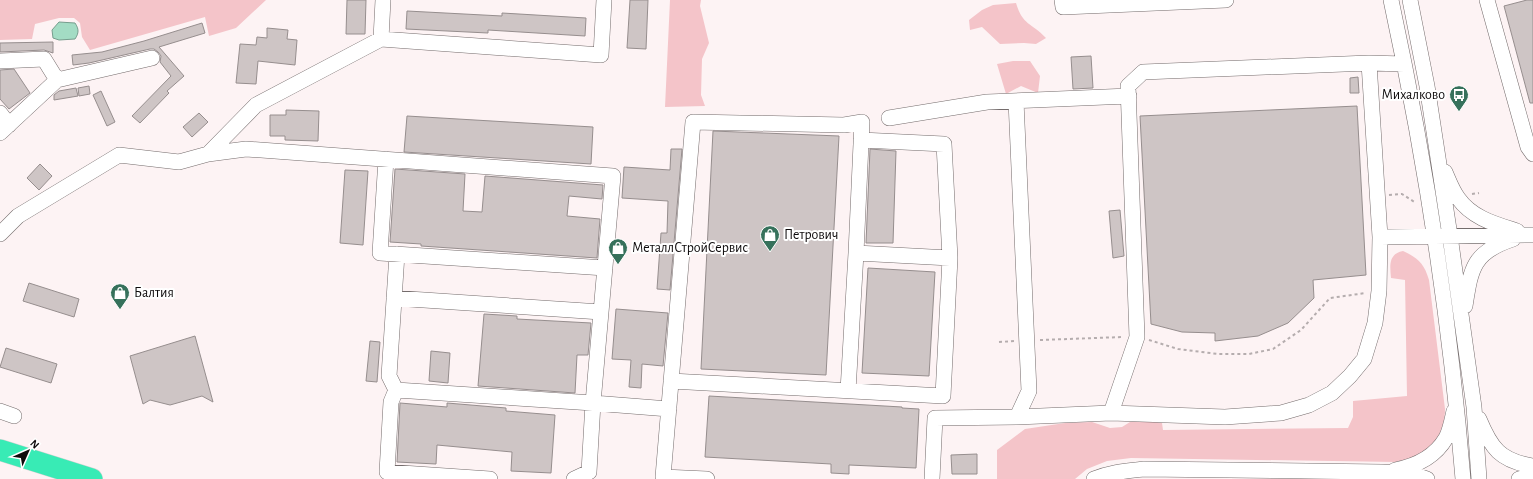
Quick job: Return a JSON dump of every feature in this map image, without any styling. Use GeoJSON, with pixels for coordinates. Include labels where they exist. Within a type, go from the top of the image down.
{"type":"FeatureCollection","features":[{"type":"Feature","properties":{"kind":"highway"},"geometry":{"type":"LineString","coordinates":[[4,450],[92,479]]}},
{"type":"Feature","properties":{"kind":"street"},"geometry":{"type":"LineString","coordinates":[[381,39],[383,0]]}},
{"type":"Feature","properties":{"kind":"street"},"geometry":{"type":"LineString","coordinates":[[208,154],[256,105],[381,39],[601,55],[604,0]]}},
{"type":"Feature","properties":{"kind":"street"},"geometry":{"type":"LineString","coordinates":[[1062,0],[1063,7],[1226,0]]}},
{"type":"Feature","properties":{"kind":"street"},"geometry":{"type":"LineString","coordinates":[[1391,0],[1404,64],[1434,237],[1457,403],[1463,479]]}},
{"type":"Feature","properties":{"kind":"street"},"geometry":{"type":"LineString","coordinates":[[1410,0],[1427,86],[1450,236],[1474,407],[1479,479]]}},
{"type":"Feature","properties":{"kind":"street"},"geometry":{"type":"LineString","coordinates":[[1487,0],[1528,147],[1533,154]]}},
{"type":"Feature","properties":{"kind":"street"},"geometry":{"type":"LineString","coordinates":[[3,124],[57,80],[152,58]]}},
{"type":"Feature","properties":{"kind":"street"},"geometry":{"type":"LineString","coordinates":[[0,61],[44,59],[57,80]]}},
{"type":"Feature","properties":{"kind":"street"},"geometry":{"type":"LineString","coordinates":[[1111,413],[1137,337],[1128,86],[1143,72],[1369,63],[1404,64]]}},
{"type":"Feature","properties":{"kind":"street"},"geometry":{"type":"LineString","coordinates":[[939,418],[1016,417],[1111,413],[1225,417],[1281,413],[1309,405],[1332,393],[1350,376],[1364,359],[1375,323],[1379,291],[1380,237],[1369,63]]}},
{"type":"Feature","properties":{"kind":"street"},"geometry":{"type":"LineString","coordinates":[[889,118],[987,102],[1129,96]]}},
{"type":"Feature","properties":{"kind":"street"},"geometry":{"type":"LineString","coordinates":[[1016,101],[1029,391],[1016,417]]}},
{"type":"Feature","properties":{"kind":"street"},"geometry":{"type":"LineString","coordinates":[[706,479],[663,477],[693,122],[844,125],[862,122],[848,391]]}},
{"type":"Feature","properties":{"kind":"street"},"geometry":{"type":"LineString","coordinates":[[862,140],[944,144],[950,258],[939,418],[932,479]]}},
{"type":"Feature","properties":{"kind":"street"},"geometry":{"type":"LineString","coordinates":[[0,234],[18,216],[119,155],[179,162],[208,154],[246,149],[613,176],[593,403],[589,472],[574,479]]}},
{"type":"Feature","properties":{"kind":"street"},"geometry":{"type":"LineString","coordinates":[[386,159],[380,253],[605,268]]}},
{"type":"Feature","properties":{"kind":"street"},"geometry":{"type":"LineString","coordinates":[[1439,161],[1457,197],[1466,208],[1486,221],[1530,235]]}},
{"type":"Feature","properties":{"kind":"street"},"geometry":{"type":"LineString","coordinates":[[1380,237],[1530,235]]}},
{"type":"Feature","properties":{"kind":"street"},"geometry":{"type":"LineString","coordinates":[[1462,320],[1470,275],[1476,262],[1484,252],[1497,244],[1530,235]]}},
{"type":"Feature","properties":{"kind":"street"},"geometry":{"type":"LineString","coordinates":[[856,253],[950,258]]}},
{"type":"Feature","properties":{"kind":"street"},"geometry":{"type":"LineString","coordinates":[[397,254],[389,376],[396,390],[391,402],[387,472],[490,479]]}},
{"type":"Feature","properties":{"kind":"street"},"geometry":{"type":"LineString","coordinates":[[394,298],[601,312]]}},
{"type":"Feature","properties":{"kind":"street"},"geometry":{"type":"LineString","coordinates":[[671,381],[940,396]]}},
{"type":"Feature","properties":{"kind":"street"},"geometry":{"type":"LineString","coordinates":[[396,390],[669,409]]}},
{"type":"Feature","properties":{"kind":"street"},"geometry":{"type":"LineString","coordinates":[[1382,472],[1406,468],[1425,460],[1436,452],[1446,438],[1457,403]]}},
{"type":"Feature","properties":{"kind":"street"},"geometry":{"type":"LineString","coordinates":[[1474,407],[1486,436],[1493,448],[1503,456],[1518,464],[1533,466]]}},
{"type":"Feature","properties":{"kind":"street"},"geometry":{"type":"LineString","coordinates":[[0,412],[14,416]]}},
{"type":"Feature","properties":{"kind":"street"},"geometry":{"type":"LineString","coordinates":[[1094,479],[1105,474],[1118,471],[1144,469],[1382,472],[1413,474],[1428,479]]}},
{"type":"Feature","properties":{"kind":"street"},"geometry":{"type":"LineString","coordinates":[[1519,479],[1533,475]]}},
{"type":"Feature","properties":{"kind":"path"},"geometry":{"type":"LineString","coordinates":[[1377,197],[1402,194],[1419,204]]}},
{"type":"Feature","properties":{"kind":"path"},"geometry":{"type":"LineString","coordinates":[[999,342],[1137,337],[1178,348],[1218,354],[1249,354],[1273,349],[1290,338],[1301,330],[1330,298],[1379,291]]}},
{"type":"Feature","properties":{"kind":"shaded area"},"geometry":{"type":"Polygon","coordinates":[[[0,0],[266,0],[236,28],[209,36],[205,17],[90,50],[82,37],[80,23],[74,18],[59,18],[35,24],[32,39],[0,40],[0,0]]]}},
{"type":"Feature","properties":{"kind":"shaded area"},"geometry":{"type":"Polygon","coordinates":[[[670,0],[701,0],[700,6],[709,43],[702,59],[701,95],[705,106],[665,107],[670,0]]]}},
{"type":"Feature","properties":{"kind":"shaded area"},"geometry":{"type":"Polygon","coordinates":[[[1016,3],[1025,20],[1046,38],[1036,44],[1000,44],[982,27],[970,30],[969,20],[982,10],[993,5],[1016,3]]]}},
{"type":"Feature","properties":{"kind":"shaded area"},"geometry":{"type":"Polygon","coordinates":[[[59,22],[75,23],[78,31],[75,39],[59,40],[53,38],[52,30],[59,22]]]}},
{"type":"Feature","properties":{"kind":"shaded area"},"geometry":{"type":"Polygon","coordinates":[[[1013,61],[1030,61],[1040,76],[1038,93],[1021,86],[1006,94],[997,64],[1013,61]]]}},
{"type":"Feature","properties":{"kind":"shaded area"},"geometry":{"type":"Polygon","coordinates":[[[1403,251],[1413,256],[1423,265],[1425,269],[1429,280],[1445,417],[1441,431],[1435,443],[1417,457],[1396,462],[1131,458],[1107,461],[1087,469],[1075,479],[997,479],[997,450],[1025,429],[1065,423],[1092,422],[1110,428],[1122,427],[1130,422],[1144,419],[1162,423],[1163,430],[1348,428],[1353,417],[1353,401],[1407,396],[1405,280],[1391,278],[1391,261],[1395,255],[1403,251]]]}},
{"type":"Feature","properties":{"kind":"building"},"geometry":{"type":"Polygon","coordinates":[[[347,0],[366,0],[365,34],[346,34],[347,0]]]}},
{"type":"Feature","properties":{"kind":"building"},"geometry":{"type":"Polygon","coordinates":[[[630,0],[648,0],[646,49],[627,48],[630,0]]]}},
{"type":"Feature","properties":{"kind":"building"},"geometry":{"type":"Polygon","coordinates":[[[1527,0],[1533,0],[1533,103],[1530,103],[1504,6],[1527,0]]]}},
{"type":"Feature","properties":{"kind":"building"},"geometry":{"type":"Polygon","coordinates":[[[407,11],[502,16],[502,13],[586,18],[585,36],[488,30],[488,33],[406,29],[407,11]]]}},
{"type":"Feature","properties":{"kind":"building"},"geometry":{"type":"Polygon","coordinates":[[[202,23],[205,33],[159,47],[184,76],[167,91],[169,93],[140,123],[132,116],[171,76],[160,62],[161,56],[158,52],[154,49],[150,49],[89,63],[73,65],[72,55],[102,52],[202,23]]]}},
{"type":"Feature","properties":{"kind":"building"},"geometry":{"type":"Polygon","coordinates":[[[267,28],[288,30],[287,39],[297,40],[295,65],[258,61],[256,84],[236,83],[240,44],[256,45],[257,37],[267,38],[267,28]]]}},
{"type":"Feature","properties":{"kind":"building"},"geometry":{"type":"Polygon","coordinates":[[[53,42],[53,53],[44,50],[0,52],[0,43],[53,42]]]}},
{"type":"Feature","properties":{"kind":"building"},"geometry":{"type":"Polygon","coordinates":[[[1091,56],[1093,88],[1073,89],[1071,57],[1091,56]]]}},
{"type":"Feature","properties":{"kind":"building"},"geometry":{"type":"Polygon","coordinates":[[[14,69],[30,93],[9,109],[0,99],[0,70],[14,69]]]}},
{"type":"Feature","properties":{"kind":"building"},"geometry":{"type":"Polygon","coordinates":[[[1358,77],[1359,93],[1350,93],[1350,78],[1358,77]]]}},
{"type":"Feature","properties":{"kind":"building"},"geometry":{"type":"Polygon","coordinates":[[[89,86],[90,94],[79,96],[78,88],[89,86]]]}},
{"type":"Feature","properties":{"kind":"building"},"geometry":{"type":"Polygon","coordinates":[[[76,88],[78,96],[54,100],[54,95],[59,91],[76,88]]]}},
{"type":"Feature","properties":{"kind":"building"},"geometry":{"type":"Polygon","coordinates":[[[101,91],[115,122],[107,126],[93,95],[101,91]]]}},
{"type":"Feature","properties":{"kind":"building"},"geometry":{"type":"Polygon","coordinates":[[[1357,106],[1366,275],[1313,280],[1314,298],[1288,323],[1258,336],[1215,341],[1215,333],[1182,332],[1151,324],[1140,116],[1357,106]]]}},
{"type":"Feature","properties":{"kind":"building"},"geometry":{"type":"Polygon","coordinates":[[[286,110],[319,111],[318,141],[285,140],[285,136],[270,136],[270,115],[286,115],[286,110]]]}},
{"type":"Feature","properties":{"kind":"building"},"geometry":{"type":"Polygon","coordinates":[[[199,113],[208,122],[192,137],[183,127],[199,113]]]}},
{"type":"Feature","properties":{"kind":"building"},"geometry":{"type":"Polygon","coordinates":[[[407,116],[593,127],[591,164],[404,152],[407,116]]]}},
{"type":"Feature","properties":{"kind":"building","name":"Петрович"},"geometry":{"type":"Polygon","coordinates":[[[713,131],[839,136],[826,375],[701,369],[713,131]]]}},
{"type":"Feature","properties":{"kind":"building"},"geometry":{"type":"Polygon","coordinates":[[[671,149],[682,149],[670,290],[657,289],[661,233],[667,233],[668,201],[622,198],[624,167],[670,170],[671,149]]]}},
{"type":"Feature","properties":{"kind":"building"},"geometry":{"type":"Polygon","coordinates":[[[870,149],[896,151],[893,243],[866,243],[870,149]]]}},
{"type":"Feature","properties":{"kind":"building"},"geometry":{"type":"Polygon","coordinates":[[[40,164],[52,176],[39,190],[27,178],[40,164]]]}},
{"type":"Feature","properties":{"kind":"building"},"geometry":{"type":"Polygon","coordinates":[[[395,169],[465,174],[463,211],[482,212],[485,176],[603,185],[602,199],[569,196],[567,216],[600,219],[597,258],[421,246],[421,244],[390,242],[395,169]]]}},
{"type":"Feature","properties":{"kind":"building"},"geometry":{"type":"Polygon","coordinates":[[[345,170],[368,171],[363,245],[340,243],[345,170]]]}},
{"type":"Feature","properties":{"kind":"building"},"geometry":{"type":"Polygon","coordinates":[[[1120,210],[1124,256],[1113,258],[1109,211],[1120,210]]]}},
{"type":"Feature","properties":{"kind":"building"},"geometry":{"type":"Polygon","coordinates":[[[868,268],[935,272],[929,376],[862,373],[868,268]]]}},
{"type":"Feature","properties":{"kind":"building"},"geometry":{"type":"Polygon","coordinates":[[[29,283],[79,299],[74,317],[23,301],[29,283]]]}},
{"type":"Feature","properties":{"kind":"building"},"geometry":{"type":"Polygon","coordinates":[[[616,309],[668,313],[663,366],[642,364],[641,388],[629,387],[631,360],[612,359],[616,309]]]}},
{"type":"Feature","properties":{"kind":"building"},"geometry":{"type":"Polygon","coordinates":[[[484,314],[517,316],[517,319],[591,323],[588,355],[577,355],[575,393],[478,386],[484,314]]]}},
{"type":"Feature","properties":{"kind":"building"},"geometry":{"type":"Polygon","coordinates":[[[195,336],[213,402],[202,396],[170,405],[150,400],[143,404],[130,356],[195,336]]]}},
{"type":"Feature","properties":{"kind":"building"},"geometry":{"type":"Polygon","coordinates":[[[370,341],[380,342],[377,382],[366,381],[370,341]]]}},
{"type":"Feature","properties":{"kind":"building"},"geometry":{"type":"Polygon","coordinates":[[[6,348],[57,364],[51,383],[0,367],[6,348]]]}},
{"type":"Feature","properties":{"kind":"building"},"geometry":{"type":"Polygon","coordinates":[[[431,351],[450,353],[448,383],[429,381],[431,351]]]}},
{"type":"Feature","properties":{"kind":"building"},"geometry":{"type":"Polygon","coordinates":[[[709,396],[919,409],[916,468],[849,465],[849,474],[831,473],[831,464],[705,457],[709,396]]]}},
{"type":"Feature","properties":{"kind":"building"},"geometry":{"type":"Polygon","coordinates":[[[400,403],[447,407],[447,403],[506,408],[506,411],[555,415],[551,473],[511,471],[512,452],[437,445],[436,464],[397,462],[400,403]]]}},
{"type":"Feature","properties":{"kind":"building"},"geometry":{"type":"Polygon","coordinates":[[[977,454],[977,474],[952,474],[951,455],[977,454]]]}},
{"type":"Feature","properties":{"kind":"place","name":"Михалково"},"geometry":{"type":"Point","coordinates":[1459,112]}},
{"type":"Feature","properties":{"kind":"place","name":"Петрович"},"geometry":{"type":"Point","coordinates":[770,252]}},
{"type":"Feature","properties":{"kind":"place","name":"МеталлСтройСервис"},"geometry":{"type":"Point","coordinates":[618,265]}},
{"type":"Feature","properties":{"kind":"place","name":"Балтия"},"geometry":{"type":"Point","coordinates":[120,310]}}]}
